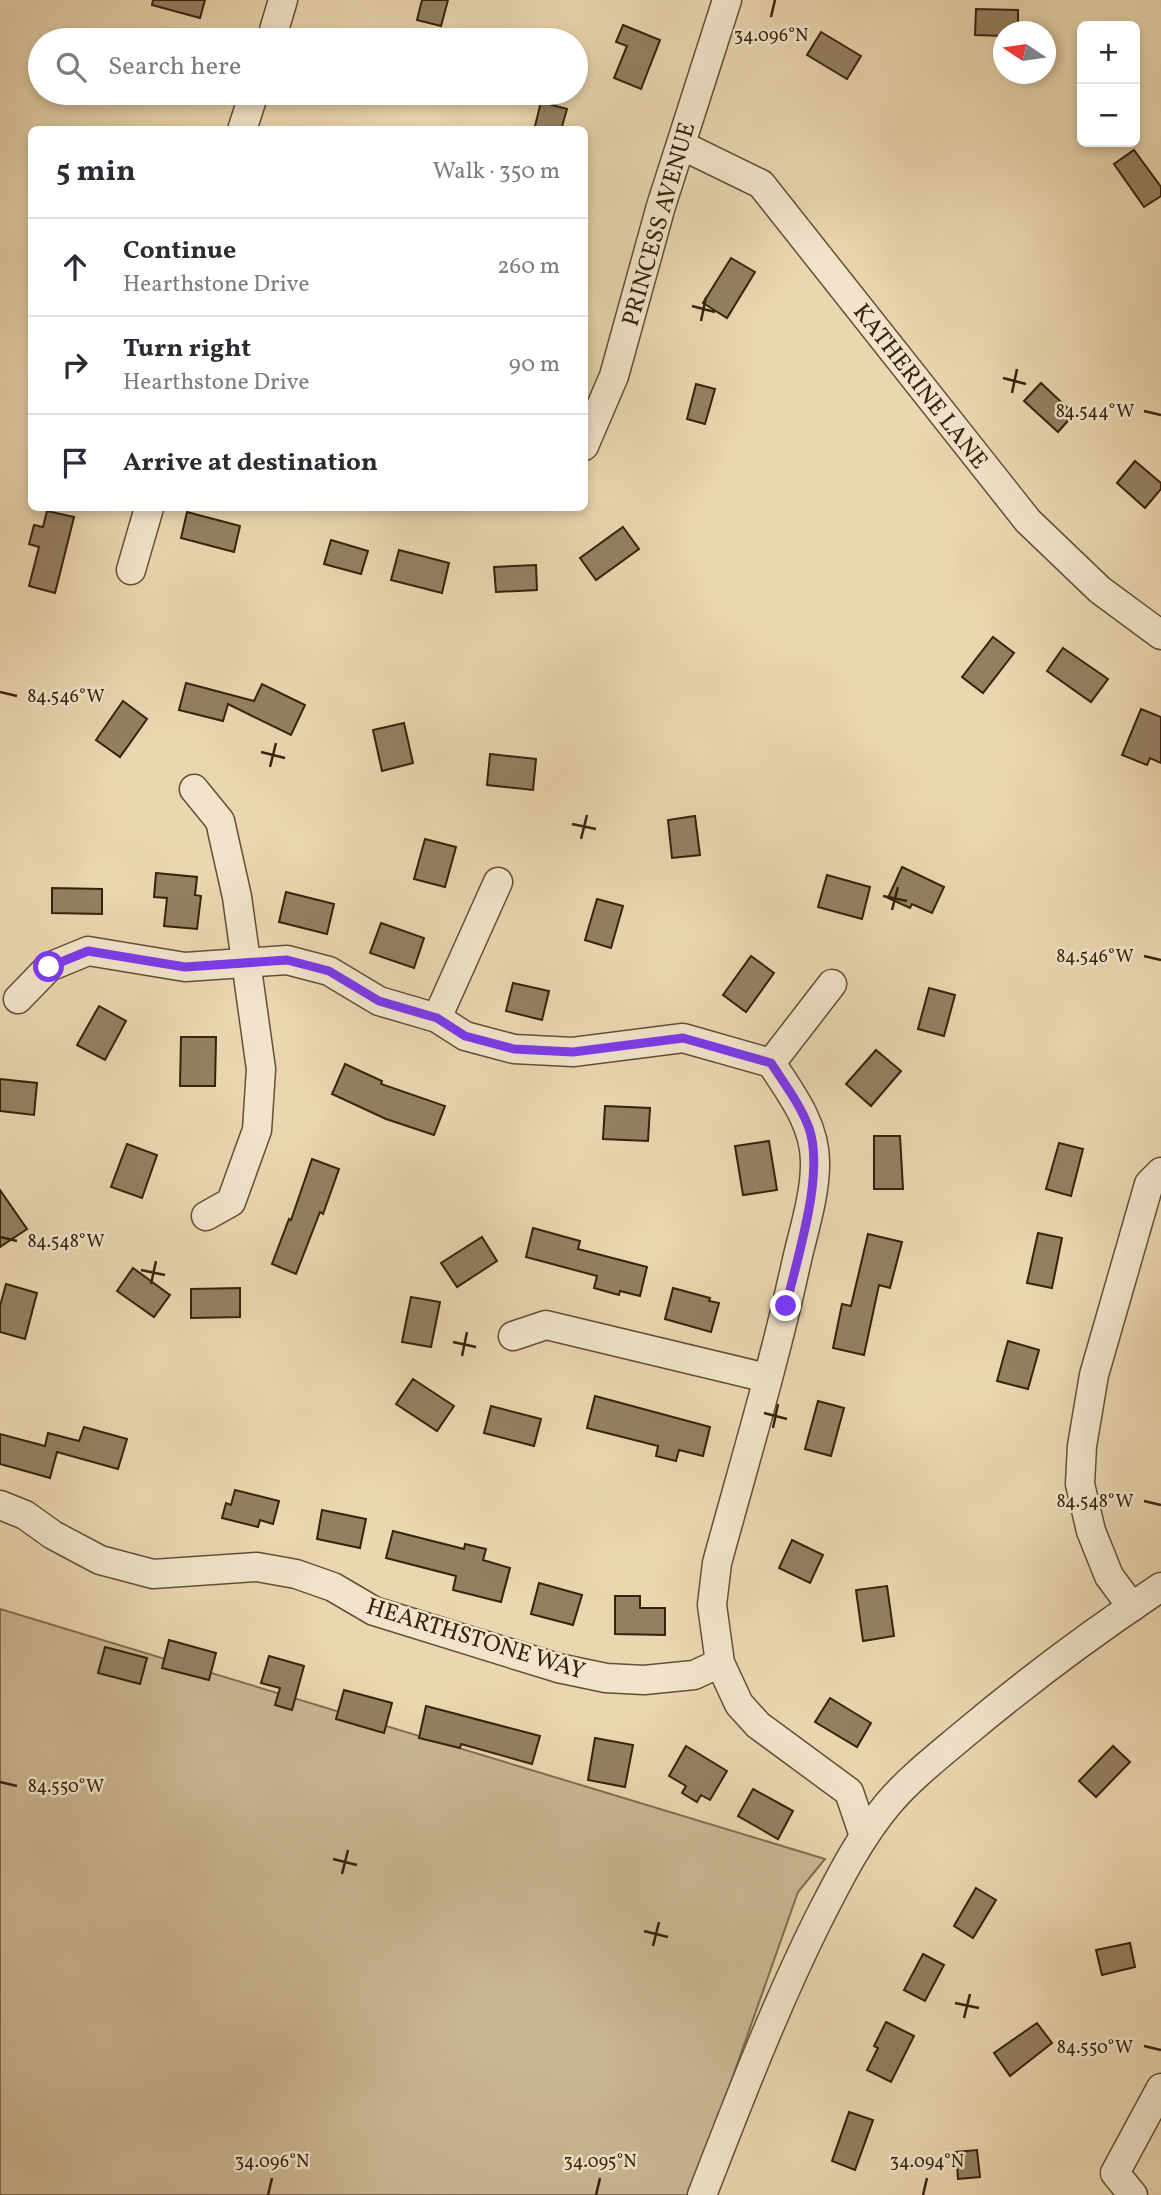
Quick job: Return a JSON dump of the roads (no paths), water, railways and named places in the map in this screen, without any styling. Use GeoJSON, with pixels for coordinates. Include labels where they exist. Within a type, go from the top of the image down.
{"type":"FeatureCollection","features":[{"type":"Feature","properties":{"kind":"street"},"geometry":{"type":"LineString","coordinates":[[275,28],[283,0]]}},
{"type":"Feature","properties":{"kind":"street","name":"PRINCESS AVENUE"},"geometry":{"type":"LineString","coordinates":[[588,437],[614,376],[661,206],[727,0]]}},
{"type":"Feature","properties":{"kind":"street"},"geometry":{"type":"LineString","coordinates":[[243,126],[250,105]]}},
{"type":"Feature","properties":{"kind":"street","name":"KATHERINE LANE"},"geometry":{"type":"LineString","coordinates":[[681,145],[761,184],[1028,521],[1100,590],[1161,635]]}},
{"type":"Feature","properties":{"kind":"street"},"geometry":{"type":"LineString","coordinates":[[131,570],[148,511]]}},
{"type":"Feature","properties":{"kind":"street"},"geometry":{"type":"LineString","coordinates":[[194,789],[220,821],[248,963],[261,1069],[257,1130],[231,1202],[206,1216]]}},
{"type":"Feature","properties":{"kind":"street"},"geometry":{"type":"LineString","coordinates":[[437,1018],[498,883]]}},
{"type":"Feature","properties":{"kind":"street"},"geometry":{"type":"LineString","coordinates":[[18,999],[49,967],[88,951],[185,967],[287,960],[329,971],[379,1001],[437,1018],[465,1036],[514,1049],[573,1052],[683,1038],[771,1063],[809,1128],[815,1163],[811,1197],[786,1306],[717,1563],[712,1605],[720,1663],[738,1704],[758,1725],[849,1792],[864,1836]]}},
{"type":"Feature","properties":{"kind":"street"},"geometry":{"type":"LineString","coordinates":[[771,1063],[832,984]]}},
{"type":"Feature","properties":{"kind":"street"},"geometry":{"type":"LineString","coordinates":[[1132,1607],[1109,1576],[1091,1531],[1080,1484],[1082,1446],[1094,1375],[1149,1184],[1161,1172]]}},
{"type":"Feature","properties":{"kind":"street"},"geometry":{"type":"LineString","coordinates":[[513,1336],[546,1325],[767,1378]]}},
{"type":"Feature","properties":{"kind":"street","name":"HEARTHSTONE WAY"},"geometry":{"type":"LineString","coordinates":[[0,1505],[25,1516],[53,1535],[100,1560],[153,1574],[257,1567],[296,1574],[333,1587],[374,1611],[558,1668],[606,1678],[644,1680],[694,1675],[720,1663]]}},
{"type":"Feature","properties":{"kind":"street"},"geometry":{"type":"LineString","coordinates":[[702,2195],[787,1982],[839,1878],[864,1836],[889,1802],[927,1766],[1033,1679],[1161,1587]]}},
{"type":"Feature","properties":{"kind":"street"},"geometry":{"type":"LineString","coordinates":[[1133,2195],[1115,2173],[1161,2088]]}}]}
